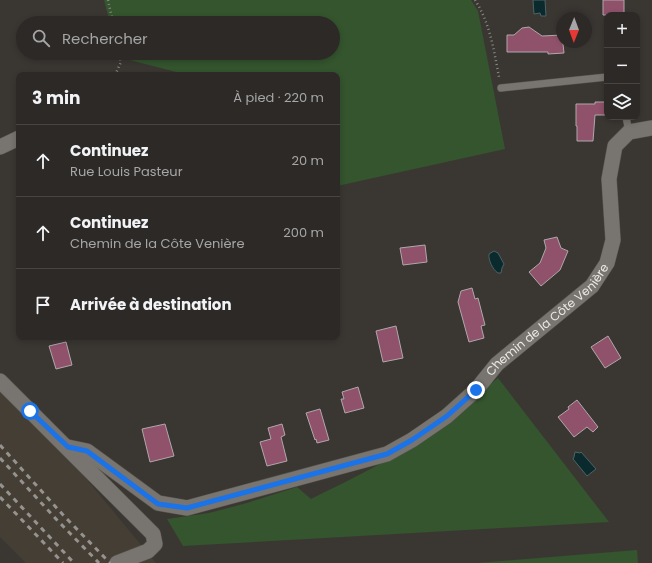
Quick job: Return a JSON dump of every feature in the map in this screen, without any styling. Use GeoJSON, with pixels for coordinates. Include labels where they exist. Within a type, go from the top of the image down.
{"type":"FeatureCollection","features":[{"type":"Feature","properties":{"kind":"street","name":"Chemin de la Côte Venière"},"geometry":{"type":"LineString","coordinates":[[68,447],[87,451],[158,504],[187,508],[387,454],[412,440],[447,416],[476,390],[497,364],[592,286],[607,263],[613,240],[609,179],[615,146],[627,124],[652,128]]}},
{"type":"Feature","properties":{"kind":"street"},"geometry":{"type":"LineString","coordinates":[[0,147],[16,139]]}},
{"type":"Feature","properties":{"kind":"street"},"geometry":{"type":"LineString","coordinates":[[0,381],[68,447],[153,534],[154,544],[148,551],[117,563]]}},
{"type":"Feature","properties":{"kind":"lane"},"geometry":{"type":"LineString","coordinates":[[501,88],[604,76]]}},
{"type":"Feature","properties":{"kind":"path"},"geometry":{"type":"LineString","coordinates":[[108,0],[111,16]]}},
{"type":"Feature","properties":{"kind":"path"},"geometry":{"type":"LineString","coordinates":[[475,0],[483,12],[493,46],[501,88]]}},
{"type":"Feature","properties":{"kind":"path"},"geometry":{"type":"LineString","coordinates":[[116,72],[121,60]]}},
{"type":"Feature","properties":{"kind":"shaded area"},"geometry":{"type":"Polygon","coordinates":[[[0,391],[69,458],[156,563],[26,563],[0,537],[0,391]]]}},
{"type":"Feature","properties":{"kind":"green space"},"geometry":{"type":"Polygon","coordinates":[[[104,0],[471,0],[478,11],[505,149],[340,185],[340,72],[176,72],[130,60],[340,60],[340,16],[108,16],[104,0]]]}},
{"type":"Feature","properties":{"kind":"green space"},"geometry":{"type":"Polygon","coordinates":[[[498,378],[609,522],[183,546],[167,519],[209,513],[297,487],[311,499],[350,480],[401,452],[457,412],[498,378]]]}},
{"type":"Feature","properties":{"kind":"green space"},"geometry":{"type":"Polygon","coordinates":[[[637,550],[638,563],[477,563],[637,550]]]}},
{"type":"Feature","properties":{"kind":"water"},"geometry":{"type":"Polygon","coordinates":[[[533,0],[545,0],[546,16],[541,16],[540,13],[534,14],[533,0]]]}},
{"type":"Feature","properties":{"kind":"water"},"geometry":{"type":"Polygon","coordinates":[[[494,251],[498,253],[504,264],[501,273],[496,272],[490,262],[489,254],[494,251]]]}},
{"type":"Feature","properties":{"kind":"water"},"geometry":{"type":"Polygon","coordinates":[[[575,452],[581,452],[596,469],[587,476],[573,459],[575,452]]]}},
{"type":"Feature","properties":{"kind":"building"},"geometry":{"type":"Polygon","coordinates":[[[603,0],[624,0],[624,12],[604,12],[603,15],[603,0]]]}},
{"type":"Feature","properties":{"kind":"building"},"geometry":{"type":"Polygon","coordinates":[[[529,27],[542,36],[556,35],[556,48],[563,48],[564,53],[548,54],[548,52],[507,52],[507,35],[514,35],[522,28],[529,27]]]}},
{"type":"Feature","properties":{"kind":"building"},"geometry":{"type":"Polygon","coordinates":[[[595,102],[604,102],[604,115],[595,115],[593,141],[577,141],[576,104],[595,104],[595,102]]]}},
{"type":"Feature","properties":{"kind":"building"},"geometry":{"type":"Polygon","coordinates":[[[557,237],[561,248],[568,251],[560,270],[541,286],[529,272],[540,263],[546,248],[544,240],[557,237]]]}},
{"type":"Feature","properties":{"kind":"building"},"geometry":{"type":"Polygon","coordinates":[[[425,245],[427,262],[403,265],[400,248],[425,245]]]}},
{"type":"Feature","properties":{"kind":"building"},"geometry":{"type":"Polygon","coordinates":[[[472,288],[475,299],[478,298],[485,325],[481,326],[484,338],[469,342],[458,302],[461,291],[472,288]]]}},
{"type":"Feature","properties":{"kind":"building"},"geometry":{"type":"Polygon","coordinates":[[[396,326],[403,358],[383,362],[376,331],[396,326]]]}},
{"type":"Feature","properties":{"kind":"building"},"geometry":{"type":"Polygon","coordinates":[[[608,336],[621,358],[605,368],[591,347],[608,336]]]}},
{"type":"Feature","properties":{"kind":"building"},"geometry":{"type":"Polygon","coordinates":[[[66,342],[72,365],[56,369],[49,346],[66,342]]]}},
{"type":"Feature","properties":{"kind":"building"},"geometry":{"type":"Polygon","coordinates":[[[358,387],[364,408],[345,413],[341,399],[344,399],[342,392],[358,387]]]}},
{"type":"Feature","properties":{"kind":"building"},"geometry":{"type":"Polygon","coordinates":[[[577,400],[598,427],[593,432],[587,427],[574,437],[558,417],[569,409],[568,407],[577,400]]]}},
{"type":"Feature","properties":{"kind":"building"},"geometry":{"type":"Polygon","coordinates":[[[320,409],[329,440],[317,443],[306,413],[320,409]]]}},
{"type":"Feature","properties":{"kind":"building"},"geometry":{"type":"Polygon","coordinates":[[[165,424],[174,456],[150,462],[142,429],[165,424]]]}},
{"type":"Feature","properties":{"kind":"building"},"geometry":{"type":"Polygon","coordinates":[[[282,424],[285,435],[281,437],[287,461],[267,466],[260,442],[271,439],[268,428],[282,424]]]}},
{"type":"Feature","properties":{"kind":"railway"},"geometry":{"type":"LineString","coordinates":[[0,445],[64,516],[110,563]]}},
{"type":"Feature","properties":{"kind":"railway"},"geometry":{"type":"LineString","coordinates":[[0,458],[99,563]]}},
{"type":"Feature","properties":{"kind":"railway"},"geometry":{"type":"LineString","coordinates":[[0,484],[74,563]]}},
{"type":"Feature","properties":{"kind":"railway"},"geometry":{"type":"LineString","coordinates":[[0,497],[63,563]]}},
{"type":"Feature","properties":{"kind":"route"},"geometry":{"type":"LineString","coordinates":[[30,411],[68,447],[87,451],[158,504],[187,508],[387,454],[412,440],[447,416],[476,390]]}}]}
